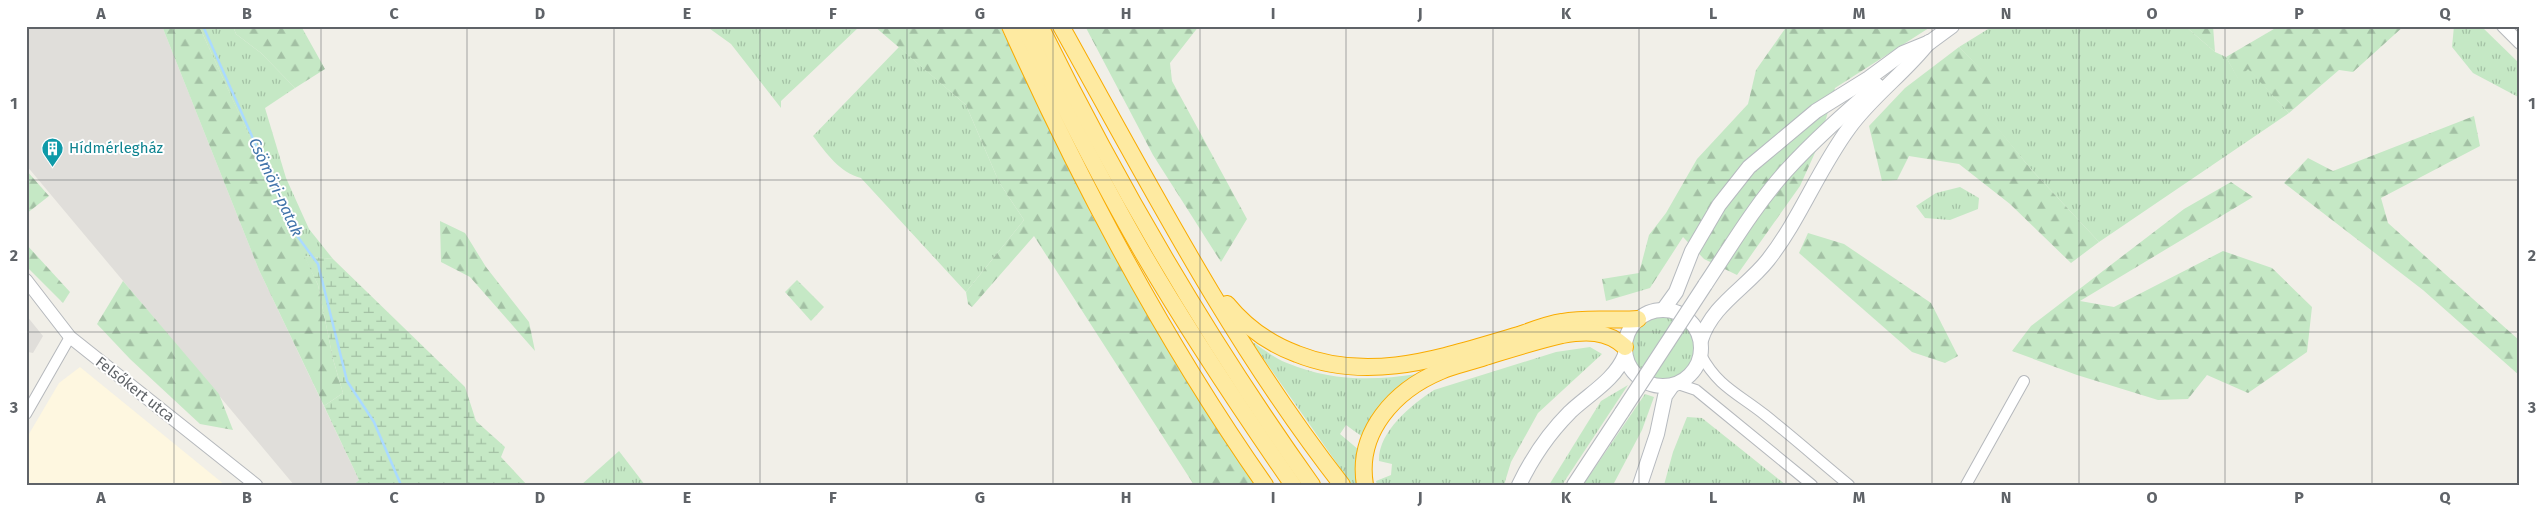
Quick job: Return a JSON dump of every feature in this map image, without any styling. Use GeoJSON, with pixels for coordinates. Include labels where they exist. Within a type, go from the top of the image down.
{"type":"FeatureCollection","features":[{"type":"Feature","properties":{"kind":"highway"},"geometry":{"type":"LineString","coordinates":[[1010,26],[1097,209],[1130,269],[1185,364],[1265,485]]}},
{"type":"Feature","properties":{"kind":"highway"},"geometry":{"type":"LineString","coordinates":[[1024,26],[1144,256],[1218,375],[1293,485]]}},
{"type":"Feature","properties":{"kind":"highway"},"geometry":{"type":"LineString","coordinates":[[1040,26],[1155,245],[1224,358],[1312,485]]}},
{"type":"Feature","properties":{"kind":"highway"},"geometry":{"type":"LineString","coordinates":[[1061,26],[1202,275],[1248,350],[1342,485]]}},
{"type":"Feature","properties":{"kind":"highway"},"geometry":{"type":"LineString","coordinates":[[1202,275],[1250,328],[1271,342],[1314,361],[1353,368],[1393,367],[1421,362],[1563,322],[1638,319]]}},
{"type":"Feature","properties":{"kind":"highway"},"geometry":{"type":"LineString","coordinates":[[1365,485],[1363,467],[1369,438],[1385,411],[1412,386],[1442,371],[1562,335],[1582,332],[1605,335],[1615,338],[1625,351]]}},
{"type":"Feature","properties":{"kind":"main road"},"geometry":{"type":"LineString","coordinates":[[1574,485],[1752,214],[1785,173],[1832,124],[1930,42],[1952,26]]}},
{"type":"Feature","properties":{"kind":"main road"},"geometry":{"type":"LineString","coordinates":[[1662,310],[1676,292],[1692,251],[1719,205],[1749,167],[1816,111],[1869,78],[1903,52],[1930,42]]}},
{"type":"Feature","properties":{"kind":"main road"},"geometry":{"type":"LineString","coordinates":[[1640,485],[1658,434],[1665,396],[1675,385],[1693,372],[1701,355],[1701,340],[1710,318],[1769,260],[1797,218],[1822,167],[1850,126],[1879,94],[1913,64],[1930,42]]}},
{"type":"Feature","properties":{"kind":"main road"},"geometry":{"type":"LineString","coordinates":[[1520,485],[1539,450],[1555,428],[1614,374],[1625,351],[1629,332],[1638,319],[1650,312],[1662,310],[1684,316],[1695,326],[1701,340]]}},
{"type":"Feature","properties":{"kind":"main road"},"geometry":{"type":"LineString","coordinates":[[1625,351],[1631,369],[1642,380],[1652,385],[1675,385]]}},
{"type":"Feature","properties":{"kind":"street"},"geometry":{"type":"LineString","coordinates":[[2503,26],[2520,43]]}},
{"type":"Feature","properties":{"kind":"street","name":"Felsőkert utca"},"geometry":{"type":"LineString","coordinates":[[26,280],[70,337],[256,485]]}},
{"type":"Feature","properties":{"kind":"street"},"geometry":{"type":"LineString","coordinates":[[26,414],[70,337]]}},
{"type":"Feature","properties":{"kind":"street"},"geometry":{"type":"LineString","coordinates":[[1701,355],[1710,372],[1727,388],[1763,414],[1849,485]]}},
{"type":"Feature","properties":{"kind":"street"},"geometry":{"type":"LineString","coordinates":[[1967,483],[2024,381]]}},
{"type":"Feature","properties":{"kind":"street"},"geometry":{"type":"LineString","coordinates":[[1675,385],[1696,390],[1812,485]]}},
{"type":"Feature","properties":{"kind":"shaded area"},"geometry":{"type":"Polygon","coordinates":[[[26,26],[162,26],[259,270],[359,480],[353,485],[294,485],[26,165],[26,26]]]}},
{"type":"Feature","properties":{"kind":"shaded area"},"geometry":{"type":"Polygon","coordinates":[[[26,315],[43,336],[33,353],[28,352],[26,354],[26,315]]]}},
{"type":"Feature","properties":{"kind":"shaded area"},"geometry":{"type":"Polygon","coordinates":[[[80,367],[225,485],[26,485],[26,439],[59,383],[80,367]]]}},
{"type":"Feature","properties":{"kind":"green space"},"geometry":{"type":"Polygon","coordinates":[[[162,26],[199,26],[318,285],[333,359],[343,393],[324,406],[259,270],[162,26]]]}},
{"type":"Feature","properties":{"kind":"green space"},"geometry":{"type":"Polygon","coordinates":[[[199,26],[233,26],[236,34],[261,53],[295,88],[265,108],[286,178],[309,229],[333,259],[304,256],[199,26]]]}},
{"type":"Feature","properties":{"kind":"green space"},"geometry":{"type":"Polygon","coordinates":[[[233,26],[301,26],[325,69],[295,88],[261,53],[236,34],[233,26]]]}},
{"type":"Feature","properties":{"kind":"green space"},"geometry":{"type":"Polygon","coordinates":[[[706,26],[860,26],[781,101],[781,108],[731,44],[706,26]]]}},
{"type":"Feature","properties":{"kind":"green space"},"geometry":{"type":"Polygon","coordinates":[[[874,26],[1000,26],[1090,212],[1124,272],[1257,485],[1194,485],[1034,236],[972,307],[968,304],[966,292],[1024,220],[999,182],[966,105],[874,26]]]}},
{"type":"Feature","properties":{"kind":"green space"},"geometry":{"type":"Polygon","coordinates":[[[1085,26],[1199,26],[1170,63],[1172,81],[1247,219],[1221,262],[1153,155],[1085,26]]]}},
{"type":"Feature","properties":{"kind":"green space"},"geometry":{"type":"Polygon","coordinates":[[[1787,26],[1932,26],[1835,88],[1818,146],[1800,186],[1737,275],[1704,259],[1683,237],[1650,288],[1606,301],[1602,279],[1639,273],[1649,235],[1666,213],[1697,159],[1748,104],[1756,70],[1787,26]]]}},
{"type":"Feature","properties":{"kind":"green space"},"geometry":{"type":"Polygon","coordinates":[[[1993,26],[2185,26],[2215,52],[2226,57],[2238,78],[2248,68],[2289,113],[2099,242],[2030,168],[1975,101],[1995,83],[1959,47],[1993,26]]]}},
{"type":"Feature","properties":{"kind":"green space"},"geometry":{"type":"Polygon","coordinates":[[[2185,26],[2213,26],[2215,52],[2185,26]]]}},
{"type":"Feature","properties":{"kind":"green space"},"geometry":{"type":"Polygon","coordinates":[[[2279,26],[2404,26],[2353,72],[2339,70],[2289,113],[2248,69],[2238,79],[2226,57],[2279,26]]]}},
{"type":"Feature","properties":{"kind":"green space"},"geometry":{"type":"Polygon","coordinates":[[[2454,26],[2481,26],[2520,64],[2520,98],[2473,73],[2452,47],[2454,26]]]}},
{"type":"Feature","properties":{"kind":"green space"},"geometry":{"type":"Polygon","coordinates":[[[899,47],[966,105],[999,182],[1024,220],[966,292],[861,178],[840,167],[813,136],[899,47]]]}},
{"type":"Feature","properties":{"kind":"green space"},"geometry":{"type":"Polygon","coordinates":[[[1959,47],[1996,83],[1976,101],[2030,168],[2099,242],[2071,263],[2010,204],[1959,164],[1909,156],[1897,180],[1882,181],[1869,126],[1905,88],[1959,47]]]}},
{"type":"Feature","properties":{"kind":"green space"},"geometry":{"type":"Polygon","coordinates":[[[2474,116],[2480,146],[2381,198],[2388,223],[2520,341],[2520,376],[2423,290],[2284,183],[2308,158],[2333,171],[2474,116]]]}},
{"type":"Feature","properties":{"kind":"green space"},"geometry":{"type":"Polygon","coordinates":[[[26,170],[49,196],[26,214],[26,170]]]}},
{"type":"Feature","properties":{"kind":"green space"},"geometry":{"type":"Polygon","coordinates":[[[2231,182],[2253,197],[2080,301],[2114,307],[2223,251],[2272,268],[2312,307],[2307,352],[2248,393],[2207,375],[2188,399],[2158,400],[2077,375],[2012,351],[2031,326],[2184,209],[2231,182]]]}},
{"type":"Feature","properties":{"kind":"green space"},"geometry":{"type":"Polygon","coordinates":[[[1960,187],[1979,198],[1978,209],[1950,220],[1925,218],[1916,206],[1936,193],[1960,187]]]}},
{"type":"Feature","properties":{"kind":"green space"},"geometry":{"type":"Polygon","coordinates":[[[440,221],[465,233],[486,267],[529,322],[535,351],[470,277],[441,262],[440,221]]]}},
{"type":"Feature","properties":{"kind":"green space"},"geometry":{"type":"Polygon","coordinates":[[[1808,233],[1844,244],[1931,303],[1958,356],[1945,363],[1912,352],[1799,253],[1808,233]]]}},
{"type":"Feature","properties":{"kind":"green space"},"geometry":{"type":"Polygon","coordinates":[[[26,244],[70,292],[63,303],[26,266],[26,244]]]}},
{"type":"Feature","properties":{"kind":"green space"},"geometry":{"type":"Polygon","coordinates":[[[304,256],[333,259],[465,387],[476,421],[505,447],[501,457],[527,485],[353,485],[359,480],[324,406],[343,393],[333,359],[318,285],[304,256]]]}},
{"type":"Feature","properties":{"kind":"green space"},"geometry":{"type":"Polygon","coordinates":[[[797,280],[824,307],[811,321],[785,292],[797,280]]]}},
{"type":"Feature","properties":{"kind":"green space"},"geometry":{"type":"Polygon","coordinates":[[[123,281],[219,394],[233,430],[200,424],[130,359],[97,324],[123,281]]]}},
{"type":"Feature","properties":{"kind":"green space"},"geometry":{"type":"Polygon","coordinates":[[[1664,316],[1682,322],[1690,330],[1696,348],[1690,366],[1682,374],[1664,380],[1646,374],[1638,366],[1632,348],[1638,330],[1646,322],[1664,316]]]}},
{"type":"Feature","properties":{"kind":"green space"},"geometry":{"type":"Polygon","coordinates":[[[1251,341],[1282,361],[1319,373],[1351,378],[1384,378],[1417,374],[1388,398],[1364,438],[1346,425],[1340,434],[1359,450],[1358,485],[1352,485],[1251,341]]]}},
{"type":"Feature","properties":{"kind":"green space"},"geometry":{"type":"Polygon","coordinates":[[[1590,347],[1602,354],[1538,413],[1511,462],[1504,485],[1377,485],[1376,481],[1391,475],[1392,464],[1379,461],[1380,450],[1390,430],[1406,411],[1434,390],[1556,352],[1590,347]]]}},
{"type":"Feature","properties":{"kind":"green space"},"geometry":{"type":"Polygon","coordinates":[[[1628,385],[1562,485],[1549,485],[1601,401],[1628,385]]]}},
{"type":"Feature","properties":{"kind":"green space"},"geometry":{"type":"Polygon","coordinates":[[[1645,394],[1654,397],[1642,430],[1613,485],[1583,485],[1645,394]]]}},
{"type":"Feature","properties":{"kind":"green space"},"geometry":{"type":"Polygon","coordinates":[[[1687,417],[1702,418],[1786,485],[1664,485],[1673,452],[1687,417]]]}},
{"type":"Feature","properties":{"kind":"green space"},"geometry":{"type":"Polygon","coordinates":[[[619,451],[645,485],[581,485],[619,451]]]}},
{"type":"Feature","properties":{"kind":"waterway","name":"Csömöri-patak"},"geometry":{"type":"LineString","coordinates":[[203,26],[295,233],[318,264],[347,381],[374,422],[401,485]]}},
{"type":"Feature","properties":{"kind":"place","name":"Hídmérlegház"},"geometry":{"type":"Point","coordinates":[53,167]}}]}
